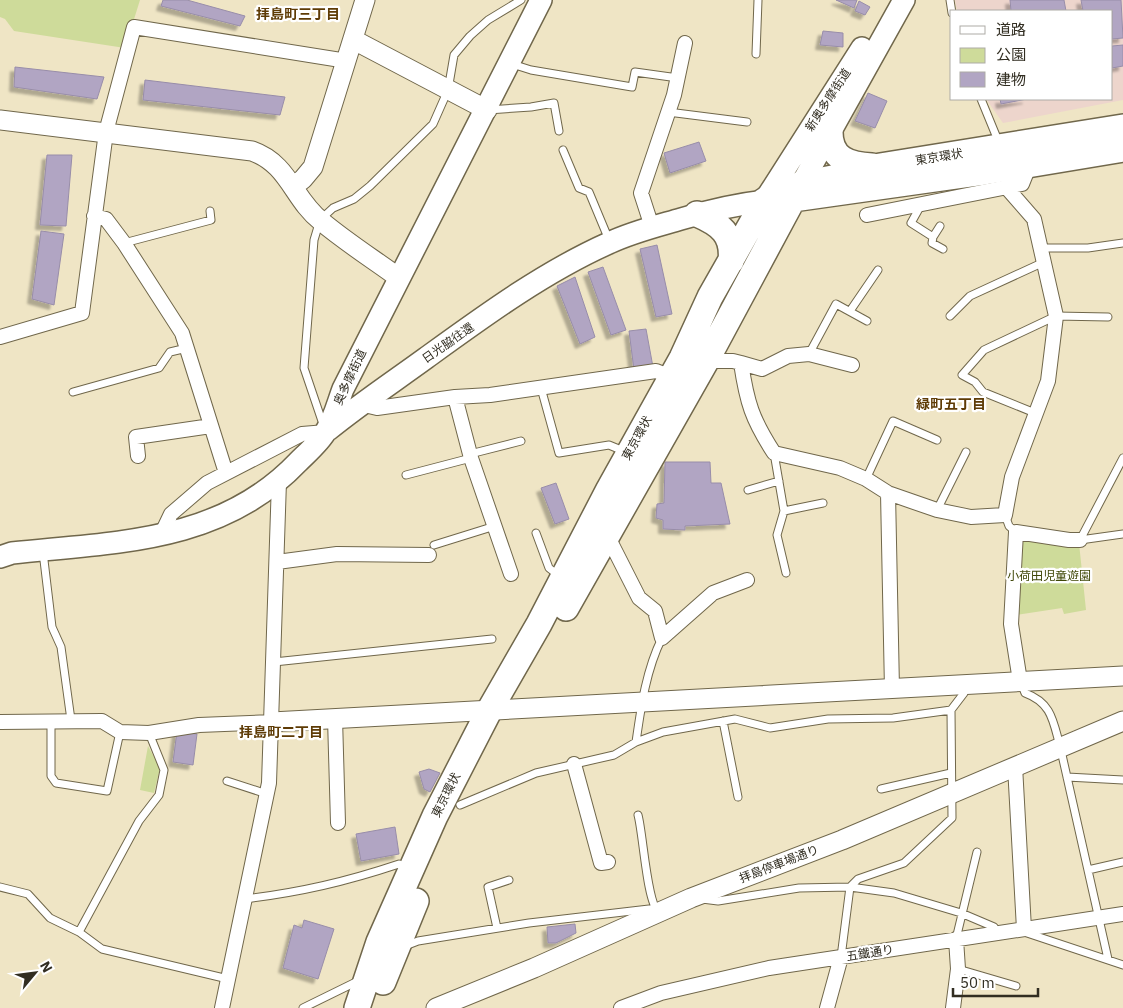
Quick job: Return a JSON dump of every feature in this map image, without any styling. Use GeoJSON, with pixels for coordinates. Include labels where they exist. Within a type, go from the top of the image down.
{"type":"FeatureCollection","features":[{"type":"Feature","properties":{"kind":"highway","name":"東京環状"},"geometry":{"type":"LineString","coordinates":[[374,1008],[394,951],[460,805],[499,710],[563,579],[628,454],[671,377],[710,297],[765,200],[887,165],[1002,143],[1123,127]]}},
{"type":"Feature","properties":{"kind":"highway"},"geometry":{"type":"LineString","coordinates":[[830,132],[834,151],[842,160],[854,165],[887,165]]}},
{"type":"Feature","properties":{"kind":"highway","name":"東京環状"},"geometry":{"type":"LineString","coordinates":[[797,192],[1037,163],[1123,149]]}},
{"type":"Feature","properties":{"kind":"highway"},"geometry":{"type":"LineString","coordinates":[[1037,163],[1052,170],[1068,173],[1123,164]]}},
{"type":"Feature","properties":{"kind":"highway","name":"東京環状"},"geometry":{"type":"LineString","coordinates":[[357,1008],[378,942],[435,816],[607,535],[706,362],[797,192]]}},
{"type":"Feature","properties":{"kind":"highway"},"geometry":{"type":"LineString","coordinates":[[697,214],[722,226],[726,231],[731,242],[730,261]]}},
{"type":"Feature","properties":{"kind":"main road","name":"奥多摩街道"},"geometry":{"type":"LineString","coordinates":[[0,557],[43,550],[112,544],[188,529],[236,510],[279,481],[326,432],[343,389],[487,110],[541,0]]}},
{"type":"Feature","properties":{"kind":"main road","name":"新奥多摩街道"},"geometry":{"type":"LineString","coordinates":[[765,200],[869,38],[890,0]]}},
{"type":"Feature","properties":{"kind":"main road","name":"新奥多摩街道"},"geometry":{"type":"LineString","coordinates":[[797,192],[904,0]]}},
{"type":"Feature","properties":{"kind":"main road","name":"日光脇往還"},"geometry":{"type":"LineString","coordinates":[[326,432],[360,404],[516,296],[566,264],[610,242],[652,226],[697,214],[765,200]]}},
{"type":"Feature","properties":{"kind":"street"},"geometry":{"type":"LineString","coordinates":[[294,186],[304,179],[313,167],[348,61],[365,0]]}},
{"type":"Feature","properties":{"kind":"street"},"geometry":{"type":"LineString","coordinates":[[0,337],[82,313],[106,132],[134,27],[348,61]]}},
{"type":"Feature","properties":{"kind":"street"},"geometry":{"type":"LineString","coordinates":[[354,40],[487,110]]}},
{"type":"Feature","properties":{"kind":"street"},"geometry":{"type":"LineString","coordinates":[[652,226],[642,193],[678,78],[685,43]]}},
{"type":"Feature","properties":{"kind":"street"},"geometry":{"type":"LineString","coordinates":[[0,120],[252,151],[266,156],[275,162],[294,186],[302,201],[320,220],[399,278]]}},
{"type":"Feature","properties":{"kind":"street"},"geometry":{"type":"LineString","coordinates":[[867,214],[922,205],[1022,184],[1037,163]]}},
{"type":"Feature","properties":{"kind":"street"},"geometry":{"type":"LineString","coordinates":[[741,363],[747,403],[759,430],[774,453],[840,468],[866,479],[888,493],[937,510],[971,518],[1005,515],[1012,477],[1048,381],[1056,316],[1034,219],[1006,188]]}},
{"type":"Feature","properties":{"kind":"street"},"geometry":{"type":"LineString","coordinates":[[94,216],[106,219],[124,243],[182,334],[226,473]]}},
{"type":"Feature","properties":{"kind":"street"},"geometry":{"type":"LineString","coordinates":[[706,362],[733,361],[762,368],[788,356],[809,354],[852,364]]}},
{"type":"Feature","properties":{"kind":"street"},"geometry":{"type":"LineString","coordinates":[[360,404],[376,408],[455,396],[490,395],[656,371],[671,377]]}},
{"type":"Feature","properties":{"kind":"street"},"geometry":{"type":"LineString","coordinates":[[455,396],[471,456],[511,574]]}},
{"type":"Feature","properties":{"kind":"street"},"geometry":{"type":"LineString","coordinates":[[138,456],[136,436],[211,426]]}},
{"type":"Feature","properties":{"kind":"street"},"geometry":{"type":"LineString","coordinates":[[161,535],[171,514],[207,483],[302,434],[326,432]]}},
{"type":"Feature","properties":{"kind":"street"},"geometry":{"type":"LineString","coordinates":[[222,1008],[267,794],[272,722],[279,481]]}},
{"type":"Feature","properties":{"kind":"street"},"geometry":{"type":"LineString","coordinates":[[888,493],[892,689]]}},
{"type":"Feature","properties":{"kind":"street"},"geometry":{"type":"LineString","coordinates":[[1020,681],[1011,624],[1016,532],[1080,540]]}},
{"type":"Feature","properties":{"kind":"street"},"geometry":{"type":"LineString","coordinates":[[607,535],[639,598],[655,612],[662,638],[713,592],[747,580]]}},
{"type":"Feature","properties":{"kind":"street"},"geometry":{"type":"LineString","coordinates":[[276,562],[337,554],[431,550]]}},
{"type":"Feature","properties":{"kind":"street"},"geometry":{"type":"LineString","coordinates":[[0,722],[102,721],[120,732],[149,733],[199,726],[335,718],[1123,676]]}},
{"type":"Feature","properties":{"kind":"street"},"geometry":{"type":"LineString","coordinates":[[335,718],[338,823]]}},
{"type":"Feature","properties":{"kind":"street","name":"拝島停車場通り"},"geometry":{"type":"LineString","coordinates":[[436,1008],[657,910],[952,793],[1123,721]]}},
{"type":"Feature","properties":{"kind":"street"},"geometry":{"type":"LineString","coordinates":[[574,764],[601,863],[608,862]]}},
{"type":"Feature","properties":{"kind":"street"},"geometry":{"type":"LineString","coordinates":[[1016,766],[1021,929]]}},
{"type":"Feature","properties":{"kind":"street","name":"五鐵通り"},"geometry":{"type":"LineString","coordinates":[[621,1008],[661,992],[712,980],[841,957],[1123,914]]}},
{"type":"Feature","properties":{"kind":"street"},"geometry":{"type":"LineString","coordinates":[[953,1008],[958,969],[956,939]]}},
{"type":"Feature","properties":{"kind":"street"},"geometry":{"type":"LineString","coordinates":[[827,1008],[841,957]]}},
{"type":"Feature","properties":{"kind":"lane"},"geometry":{"type":"LineString","coordinates":[[326,432],[304,368],[314,240],[320,220],[332,208],[354,199],[370,186],[433,124],[448,90],[454,55],[470,36],[488,20],[520,0]]}},
{"type":"Feature","properties":{"kind":"lane"},"geometry":{"type":"LineString","coordinates":[[756,54],[758,0]]}},
{"type":"Feature","properties":{"kind":"lane"},"geometry":{"type":"LineString","coordinates":[[509,63],[531,70],[632,87],[636,72],[678,78]]}},
{"type":"Feature","properties":{"kind":"lane"},"geometry":{"type":"LineString","coordinates":[[981,100],[1002,143]]}},
{"type":"Feature","properties":{"kind":"lane"},"geometry":{"type":"LineString","coordinates":[[487,110],[531,107],[554,103],[559,131]]}},
{"type":"Feature","properties":{"kind":"lane"},"geometry":{"type":"LineString","coordinates":[[668,112],[747,122]]}},
{"type":"Feature","properties":{"kind":"lane"},"geometry":{"type":"LineString","coordinates":[[563,150],[579,188],[589,192],[610,242]]}},
{"type":"Feature","properties":{"kind":"lane"},"geometry":{"type":"LineString","coordinates":[[922,205],[911,223],[932,237]]}},
{"type":"Feature","properties":{"kind":"lane"},"geometry":{"type":"LineString","coordinates":[[124,243],[211,220],[210,211]]}},
{"type":"Feature","properties":{"kind":"lane"},"geometry":{"type":"LineString","coordinates":[[940,226],[932,237],[932,243],[943,249]]}},
{"type":"Feature","properties":{"kind":"lane"},"geometry":{"type":"LineString","coordinates":[[1042,248],[1088,248],[1123,243]]}},
{"type":"Feature","properties":{"kind":"lane"},"geometry":{"type":"LineString","coordinates":[[950,316],[970,296],[1044,262]]}},
{"type":"Feature","properties":{"kind":"lane"},"geometry":{"type":"LineString","coordinates":[[850,311],[878,270]]}},
{"type":"Feature","properties":{"kind":"lane"},"geometry":{"type":"LineString","coordinates":[[809,354],[836,304],[867,321]]}},
{"type":"Feature","properties":{"kind":"lane"},"geometry":{"type":"LineString","coordinates":[[1035,413],[983,392],[975,382],[962,375],[984,350],[1056,316],[1108,317]]}},
{"type":"Feature","properties":{"kind":"lane"},"geometry":{"type":"LineString","coordinates":[[73,392],[159,368],[170,352],[187,348]]}},
{"type":"Feature","properties":{"kind":"lane"},"geometry":{"type":"LineString","coordinates":[[541,388],[559,453],[609,445],[628,454]]}},
{"type":"Feature","properties":{"kind":"lane"},"geometry":{"type":"LineString","coordinates":[[866,479],[892,421],[938,440]]}},
{"type":"Feature","properties":{"kind":"lane"},"geometry":{"type":"LineString","coordinates":[[406,475],[521,441]]}},
{"type":"Feature","properties":{"kind":"lane"},"geometry":{"type":"LineString","coordinates":[[937,510],[966,452]]}},
{"type":"Feature","properties":{"kind":"lane"},"geometry":{"type":"LineString","coordinates":[[774,453],[784,510],[776,535],[786,573]]}},
{"type":"Feature","properties":{"kind":"lane"},"geometry":{"type":"LineString","coordinates":[[1080,540],[1123,458]]}},
{"type":"Feature","properties":{"kind":"lane"},"geometry":{"type":"LineString","coordinates":[[748,490],[779,481]]}},
{"type":"Feature","properties":{"kind":"lane"},"geometry":{"type":"LineString","coordinates":[[784,510],[823,503]]}},
{"type":"Feature","properties":{"kind":"lane"},"geometry":{"type":"LineString","coordinates":[[1005,515],[1009,526],[1016,532]]}},
{"type":"Feature","properties":{"kind":"lane"},"geometry":{"type":"LineString","coordinates":[[431,550],[496,526]]}},
{"type":"Feature","properties":{"kind":"lane"},"geometry":{"type":"LineString","coordinates":[[536,533],[548,568],[563,579]]}},
{"type":"Feature","properties":{"kind":"lane"},"geometry":{"type":"LineString","coordinates":[[1080,540],[1123,534]]}},
{"type":"Feature","properties":{"kind":"lane"},"geometry":{"type":"LineString","coordinates":[[43,550],[52,627],[61,647],[72,720]]}},
{"type":"Feature","properties":{"kind":"lane"},"geometry":{"type":"LineString","coordinates":[[636,742],[642,703],[655,653],[662,638]]}},
{"type":"Feature","properties":{"kind":"lane"},"geometry":{"type":"LineString","coordinates":[[274,662],[492,639]]}},
{"type":"Feature","properties":{"kind":"lane"},"geometry":{"type":"LineString","coordinates":[[1020,681],[1025,693],[1038,698],[1050,712],[1060,746],[1108,959]]}},
{"type":"Feature","properties":{"kind":"lane"},"geometry":{"type":"LineString","coordinates":[[841,957],[850,887],[858,879],[904,863],[952,818],[951,710],[964,693],[966,684]]}},
{"type":"Feature","properties":{"kind":"lane"},"geometry":{"type":"LineString","coordinates":[[460,805],[536,773],[614,755],[636,742],[663,732],[735,719],[770,728],[828,719],[893,718],[951,710]]}},
{"type":"Feature","properties":{"kind":"lane"},"geometry":{"type":"LineString","coordinates":[[51,720],[51,776],[56,783],[107,791],[120,732]]}},
{"type":"Feature","properties":{"kind":"lane"},"geometry":{"type":"LineString","coordinates":[[723,721],[738,797]]}},
{"type":"Feature","properties":{"kind":"lane"},"geometry":{"type":"LineString","coordinates":[[79,932],[139,821],[158,794],[164,770],[149,733]]}},
{"type":"Feature","properties":{"kind":"lane"},"geometry":{"type":"LineString","coordinates":[[881,789],[951,773]]}},
{"type":"Feature","properties":{"kind":"lane"},"geometry":{"type":"LineString","coordinates":[[1067,777],[1123,780]]}},
{"type":"Feature","properties":{"kind":"lane"},"geometry":{"type":"LineString","coordinates":[[227,781],[267,794]]}},
{"type":"Feature","properties":{"kind":"lane"},"geometry":{"type":"LineString","coordinates":[[394,951],[418,941],[497,928],[657,910],[638,815]]}},
{"type":"Feature","properties":{"kind":"lane"},"geometry":{"type":"LineString","coordinates":[[956,939],[961,914],[968,897],[977,852]]}},
{"type":"Feature","properties":{"kind":"lane"},"geometry":{"type":"LineString","coordinates":[[1088,870],[1123,862]]}},
{"type":"Feature","properties":{"kind":"lane"},"geometry":{"type":"LineString","coordinates":[[245,899],[302,892],[347,881],[399,864],[411,869]]}},
{"type":"Feature","properties":{"kind":"lane"},"geometry":{"type":"LineString","coordinates":[[497,928],[488,887],[509,880]]}},
{"type":"Feature","properties":{"kind":"lane"},"geometry":{"type":"LineString","coordinates":[[0,887],[28,894],[50,918],[79,932],[102,949],[228,979]]}},
{"type":"Feature","properties":{"kind":"lane"},"geometry":{"type":"LineString","coordinates":[[691,898],[718,901],[799,888],[850,887],[894,893],[994,926],[998,933]]}},
{"type":"Feature","properties":{"kind":"lane"},"geometry":{"type":"LineString","coordinates":[[1021,929],[1123,965]]}},
{"type":"Feature","properties":{"kind":"lane"},"geometry":{"type":"LineString","coordinates":[[958,969],[1016,986]]}},
{"type":"Feature","properties":{"kind":"lane"},"geometry":{"type":"LineString","coordinates":[[303,1008],[368,976]]}},
{"type":"Feature","properties":{"kind":"shaded area"},"geometry":{"type":"Polygon","coordinates":[[[955,0],[1123,0],[1123,100],[1003,123],[987,100],[1113,100],[1113,10],[957,10],[955,0]]]}},
{"type":"Feature","properties":{"kind":"green space"},"geometry":{"type":"Polygon","coordinates":[[[0,0],[140,0],[125,48],[14,31],[5,19],[0,17],[0,0]]]}},
{"type":"Feature","properties":{"kind":"green space","name":"小荷田児童遊園"},"geometry":{"type":"Polygon","coordinates":[[[1025,537],[1079,543],[1086,610],[1064,614],[1062,608],[1016,615],[1017,540],[1025,537]]]}},
{"type":"Feature","properties":{"kind":"green space"},"geometry":{"type":"Polygon","coordinates":[[[148,746],[160,768],[154,793],[140,790],[148,746]]]}},
{"type":"Feature","properties":{"kind":"building"},"geometry":{"type":"Polygon","coordinates":[[[163,0],[187,0],[245,16],[240,26],[161,6],[163,0]]]}},
{"type":"Feature","properties":{"kind":"building"},"geometry":{"type":"Polygon","coordinates":[[[836,0],[857,0],[854,8],[836,0]]]}},
{"type":"Feature","properties":{"kind":"building"},"geometry":{"type":"Polygon","coordinates":[[[1010,0],[1064,0],[1066,10],[1011,10],[1010,0]]]}},
{"type":"Feature","properties":{"kind":"building"},"geometry":{"type":"Polygon","coordinates":[[[1081,0],[1121,0],[1123,38],[1113,39],[1113,10],[1083,10],[1081,0]]]}},
{"type":"Feature","properties":{"kind":"building"},"geometry":{"type":"Polygon","coordinates":[[[859,1],[870,7],[865,15],[855,11],[859,1]]]}},
{"type":"Feature","properties":{"kind":"building"},"geometry":{"type":"Polygon","coordinates":[[[823,31],[843,33],[843,47],[820,45],[823,31]]]}},
{"type":"Feature","properties":{"kind":"building"},"geometry":{"type":"Polygon","coordinates":[[[1123,45],[1123,66],[1113,68],[1113,46],[1123,45]]]}},
{"type":"Feature","properties":{"kind":"building"},"geometry":{"type":"Polygon","coordinates":[[[15,67],[104,77],[97,99],[14,87],[15,67]]]}},
{"type":"Feature","properties":{"kind":"building"},"geometry":{"type":"Polygon","coordinates":[[[145,80],[285,97],[280,115],[143,100],[145,80]]]}},
{"type":"Feature","properties":{"kind":"building"},"geometry":{"type":"Polygon","coordinates":[[[868,93],[887,101],[875,128],[855,121],[868,93]]]}},
{"type":"Feature","properties":{"kind":"building"},"geometry":{"type":"Polygon","coordinates":[[[1000,100],[1022,100],[1001,104],[1000,100]]]}},
{"type":"Feature","properties":{"kind":"building"},"geometry":{"type":"Polygon","coordinates":[[[699,142],[706,161],[670,173],[664,153],[699,142]]]}},
{"type":"Feature","properties":{"kind":"building"},"geometry":{"type":"Polygon","coordinates":[[[47,155],[72,155],[66,226],[40,225],[47,155]]]}},
{"type":"Feature","properties":{"kind":"building"},"geometry":{"type":"Polygon","coordinates":[[[41,231],[64,234],[54,305],[32,299],[41,231]]]}},
{"type":"Feature","properties":{"kind":"building"},"geometry":{"type":"Polygon","coordinates":[[[657,245],[672,314],[656,317],[640,249],[657,245]]]}},
{"type":"Feature","properties":{"kind":"building"},"geometry":{"type":"Polygon","coordinates":[[[603,267],[626,330],[611,335],[588,272],[603,267]]]}},
{"type":"Feature","properties":{"kind":"building"},"geometry":{"type":"Polygon","coordinates":[[[575,277],[595,337],[580,344],[557,286],[575,277]]]}},
{"type":"Feature","properties":{"kind":"building"},"geometry":{"type":"Polygon","coordinates":[[[646,329],[653,367],[634,370],[629,331],[646,329]]]}},
{"type":"Feature","properties":{"kind":"building"},"geometry":{"type":"Polygon","coordinates":[[[665,462],[710,462],[711,483],[721,483],[730,524],[685,526],[685,530],[663,529],[663,520],[656,518],[657,504],[664,503],[665,462]]]}},
{"type":"Feature","properties":{"kind":"building"},"geometry":{"type":"Polygon","coordinates":[[[556,483],[569,519],[555,524],[541,488],[556,483]]]}},
{"type":"Feature","properties":{"kind":"building"},"geometry":{"type":"Polygon","coordinates":[[[177,731],[197,734],[193,765],[173,762],[177,731]]]}},
{"type":"Feature","properties":{"kind":"building"},"geometry":{"type":"Polygon","coordinates":[[[429,769],[440,773],[430,792],[424,789],[419,772],[429,769]]]}},
{"type":"Feature","properties":{"kind":"building"},"geometry":{"type":"Polygon","coordinates":[[[395,827],[399,854],[361,861],[356,834],[395,827]]]}},
{"type":"Feature","properties":{"kind":"building"},"geometry":{"type":"Polygon","coordinates":[[[304,920],[334,929],[318,979],[283,968],[294,925],[302,928],[304,920]]]}},
{"type":"Feature","properties":{"kind":"building"},"geometry":{"type":"Polygon","coordinates":[[[575,924],[576,933],[556,943],[548,943],[547,927],[575,924]]]}},
{"type":"Feature","properties":{"kind":"district","name":"拝島町三丁目"},"geometry":{"type":"Point","coordinates":[298,14]}},
{"type":"Feature","properties":{"kind":"district","name":"緑町五丁目"},"geometry":{"type":"Point","coordinates":[951,404]}},
{"type":"Feature","properties":{"kind":"district","name":"拝島町二丁目"},"geometry":{"type":"Point","coordinates":[281,732]}}]}
